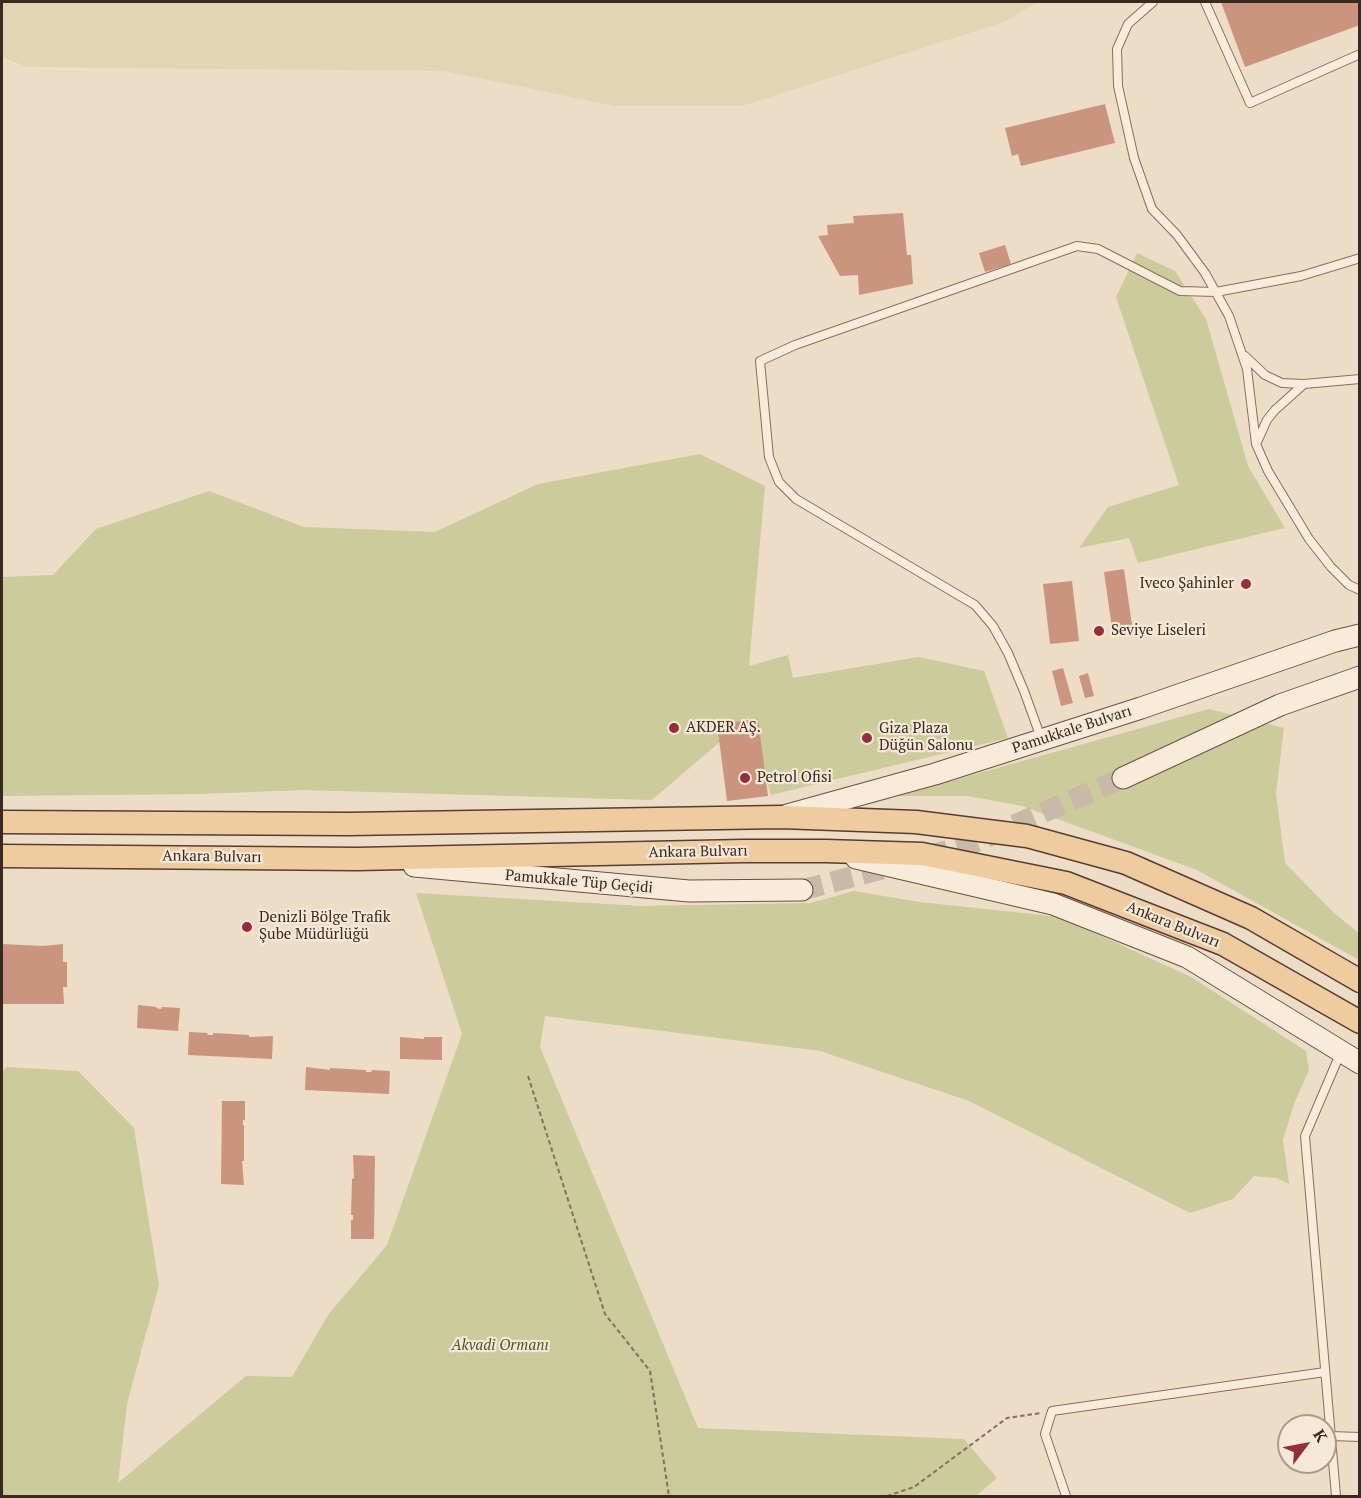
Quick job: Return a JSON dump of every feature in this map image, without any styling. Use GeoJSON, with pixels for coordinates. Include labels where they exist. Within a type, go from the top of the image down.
{"type":"FeatureCollection","features":[{"type":"Feature","properties":{"kind":"main road","name":"Pamukkale Bulvarı"},"geometry":{"type":"LineString","coordinates":[[781,817],[935,774],[1359,635]]}},
{"type":"Feature","properties":{"kind":"main road"},"geometry":{"type":"LineString","coordinates":[[1123,778],[1280,705],[1359,677]]}},
{"type":"Feature","properties":{"kind":"main road"},"geometry":{"type":"LineString","coordinates":[[2,822],[348,824],[781,817],[916,822],[1016,835],[1126,863],[1251,918],[1359,981]]}},
{"type":"Feature","properties":{"kind":"main road"},"geometry":{"type":"LineString","coordinates":[[826,851],[1053,904],[1187,957],[1359,1063]]}},
{"type":"Feature","properties":{"kind":"main road","name":"Ankara Bulvarı"},"geometry":{"type":"LineString","coordinates":[[2,856],[357,859],[826,851],[922,854],[1066,883],[1223,944],[1359,1022]]}},
{"type":"Feature","properties":{"kind":"main road","name":"Pamukkale Tüp Geçidi"},"geometry":{"type":"LineString","coordinates":[[357,859],[688,891],[802,890]]}},
{"type":"Feature","properties":{"kind":"lane"},"geometry":{"type":"LineString","coordinates":[[1153,2],[1128,24],[1116,49],[1118,86],[1131,147],[1152,209],[1177,236],[1205,273],[1229,315],[1247,369],[1256,444],[1268,471],[1309,539],[1331,567],[1349,585],[1359,590]]}},
{"type":"Feature","properties":{"kind":"lane"},"geometry":{"type":"LineString","coordinates":[[1205,2],[1250,103],[1359,54]]}},
{"type":"Feature","properties":{"kind":"lane"},"geometry":{"type":"LineString","coordinates":[[1041,740],[1008,653],[993,626],[975,605],[796,500],[780,482],[769,456],[760,361],[795,345],[1077,246],[1098,249],[1180,291],[1216,292],[1302,276],[1359,258]]}},
{"type":"Feature","properties":{"kind":"lane"},"geometry":{"type":"LineString","coordinates":[[1241,352],[1265,375],[1282,383],[1304,384],[1359,379]]}},
{"type":"Feature","properties":{"kind":"lane"},"geometry":{"type":"LineString","coordinates":[[1256,444],[1267,420],[1275,410],[1304,384]]}},
{"type":"Feature","properties":{"kind":"lane"},"geometry":{"type":"LineString","coordinates":[[1329,1414],[1305,1136],[1340,1052]]}},
{"type":"Feature","properties":{"kind":"lane"},"geometry":{"type":"LineString","coordinates":[[1066,1497],[1045,1434],[1053,1411],[1325,1372]]}},
{"type":"Feature","properties":{"kind":"lane"},"geometry":{"type":"LineString","coordinates":[[1337,1436],[1359,1437]]}},
{"type":"Feature","properties":{"kind":"lane"},"geometry":{"type":"LineString","coordinates":[[1334,1474],[1336,1497]]}},
{"type":"Feature","properties":{"kind":"path"},"geometry":{"type":"LineString","coordinates":[[528,1076],[605,1314],[650,1371],[669,1497]]}},
{"type":"Feature","properties":{"kind":"path"},"geometry":{"type":"LineString","coordinates":[[886,1497],[914,1487],[1007,1418],[1053,1411]]}},
{"type":"Feature","properties":{"kind":"shaded area"},"geometry":{"type":"Polygon","coordinates":[[[2,2],[1038,2],[1004,22],[742,106],[615,106],[443,71],[27,67],[2,57],[2,2]]]}},
{"type":"Feature","properties":{"kind":"green space"},"geometry":{"type":"Polygon","coordinates":[[[1137,253],[1175,271],[1206,319],[1248,466],[1285,528],[1138,563],[1129,538],[1079,548],[1108,507],[1179,485],[1116,297],[1137,253]]]}},
{"type":"Feature","properties":{"kind":"green space"},"geometry":{"type":"Polygon","coordinates":[[[700,454],[765,486],[749,666],[788,655],[793,678],[919,657],[984,671],[1008,738],[771,795],[749,717],[652,800],[302,790],[201,794],[2,796],[2,577],[53,575],[96,529],[209,491],[304,527],[435,532],[538,484],[700,454]]]}},
{"type":"Feature","properties":{"kind":"green space"},"geometry":{"type":"Polygon","coordinates":[[[1209,709],[1284,728],[1276,793],[1285,863],[1335,914],[1359,933],[1359,960],[1197,870],[1022,806],[968,796],[897,796],[1209,709]]]}},
{"type":"Feature","properties":{"kind":"green space","name":"Akvadi Ormanı"},"geometry":{"type":"Polygon","coordinates":[[[854,891],[919,902],[1060,917],[1191,977],[1306,1051],[1309,1070],[1294,1104],[1283,1140],[1289,1184],[1276,1178],[1254,1176],[1233,1199],[1190,1213],[969,1101],[820,1051],[545,1016],[540,1047],[698,1428],[964,1439],[997,1478],[976,1496],[2,1496],[2,1072],[6,1067],[78,1071],[134,1128],[159,1285],[127,1404],[118,1483],[246,1376],[292,1377],[328,1315],[387,1245],[462,1034],[416,893],[641,906],[810,903],[854,891]]]}},
{"type":"Feature","properties":{"kind":"building"},"geometry":{"type":"Polygon","coordinates":[[[1221,2],[1360,2],[1360,25],[1245,67],[1221,2]]]}},
{"type":"Feature","properties":{"kind":"building"},"geometry":{"type":"Polygon","coordinates":[[[1105,104],[1115,143],[1021,166],[1018,154],[1012,156],[1005,128],[1105,104]]]}},
{"type":"Feature","properties":{"kind":"building"},"geometry":{"type":"Polygon","coordinates":[[[903,213],[907,255],[911,255],[913,284],[859,295],[858,275],[840,276],[818,236],[828,235],[827,225],[854,223],[853,216],[903,213]]]}},
{"type":"Feature","properties":{"kind":"building"},"geometry":{"type":"Polygon","coordinates":[[[1005,245],[1011,264],[985,272],[979,253],[1005,245]]]}},
{"type":"Feature","properties":{"kind":"building"},"geometry":{"type":"Polygon","coordinates":[[[1124,569],[1133,632],[1113,635],[1104,572],[1124,569]]]}},
{"type":"Feature","properties":{"kind":"building"},"geometry":{"type":"Polygon","coordinates":[[[1072,581],[1079,641],[1050,644],[1043,584],[1072,581]]]}},
{"type":"Feature","properties":{"kind":"building"},"geometry":{"type":"Polygon","coordinates":[[[1063,668],[1073,703],[1061,706],[1052,671],[1063,668]]]}},
{"type":"Feature","properties":{"kind":"building"},"geometry":{"type":"Polygon","coordinates":[[[1088,673],[1094,696],[1085,698],[1079,676],[1088,673]]]}},
{"type":"Feature","properties":{"kind":"building"},"geometry":{"type":"Polygon","coordinates":[[[758,719],[768,796],[727,801],[717,724],[758,719]]]}},
{"type":"Feature","properties":{"kind":"building"},"geometry":{"type":"Polygon","coordinates":[[[2,944],[43,946],[63,944],[63,962],[67,962],[67,987],[63,987],[64,1004],[2,1004],[2,944]]]}},
{"type":"Feature","properties":{"kind":"building"},"geometry":{"type":"Polygon","coordinates":[[[138,1005],[161,1009],[162,1007],[180,1008],[178,1031],[137,1028],[138,1005]]]}},
{"type":"Feature","properties":{"kind":"building"},"geometry":{"type":"Polygon","coordinates":[[[189,1032],[208,1033],[207,1035],[213,1035],[213,1033],[249,1035],[249,1037],[273,1036],[272,1059],[188,1055],[189,1032]]]}},
{"type":"Feature","properties":{"kind":"building"},"geometry":{"type":"Polygon","coordinates":[[[400,1037],[424,1039],[424,1037],[442,1037],[442,1060],[400,1059],[400,1037]]]}},
{"type":"Feature","properties":{"kind":"building"},"geometry":{"type":"Polygon","coordinates":[[[306,1067],[366,1070],[366,1072],[390,1071],[389,1094],[305,1090],[306,1067]]]}},
{"type":"Feature","properties":{"kind":"building"},"geometry":{"type":"Polygon","coordinates":[[[222,1101],[245,1101],[244,1161],[242,1161],[244,1185],[221,1184],[222,1101]]]}},
{"type":"Feature","properties":{"kind":"building"},"geometry":{"type":"Polygon","coordinates":[[[353,1155],[375,1156],[374,1239],[351,1239],[353,1155]]]}},
{"type":"Feature","properties":{"kind":"tunnel"},"geometry":{"type":"LineString","coordinates":[[927,856],[966,846],[1123,778]]}},
{"type":"Feature","properties":{"kind":"tunnel"},"geometry":{"type":"LineString","coordinates":[[802,890],[897,865]]}},
{"type":"Feature","properties":{"kind":"place","name":"Iveco Şahinler"},"geometry":{"type":"Point","coordinates":[1246,584]}},
{"type":"Feature","properties":{"kind":"place","name":"Seviye Liseleri"},"geometry":{"type":"Point","coordinates":[1099,631]}},
{"type":"Feature","properties":{"kind":"place","name":"AKDER AŞ."},"geometry":{"type":"Point","coordinates":[674,728]}},
{"type":"Feature","properties":{"kind":"place","name":"Giza Plaza Düğün Salonu"},"geometry":{"type":"Point","coordinates":[867,738]}},
{"type":"Feature","properties":{"kind":"place","name":"Petrol Ofisi"},"geometry":{"type":"Point","coordinates":[745,778]}},
{"type":"Feature","properties":{"kind":"place","name":"Denizli Bölge Trafik Şube Müdürlüğü"},"geometry":{"type":"Point","coordinates":[247,927]}}]}
